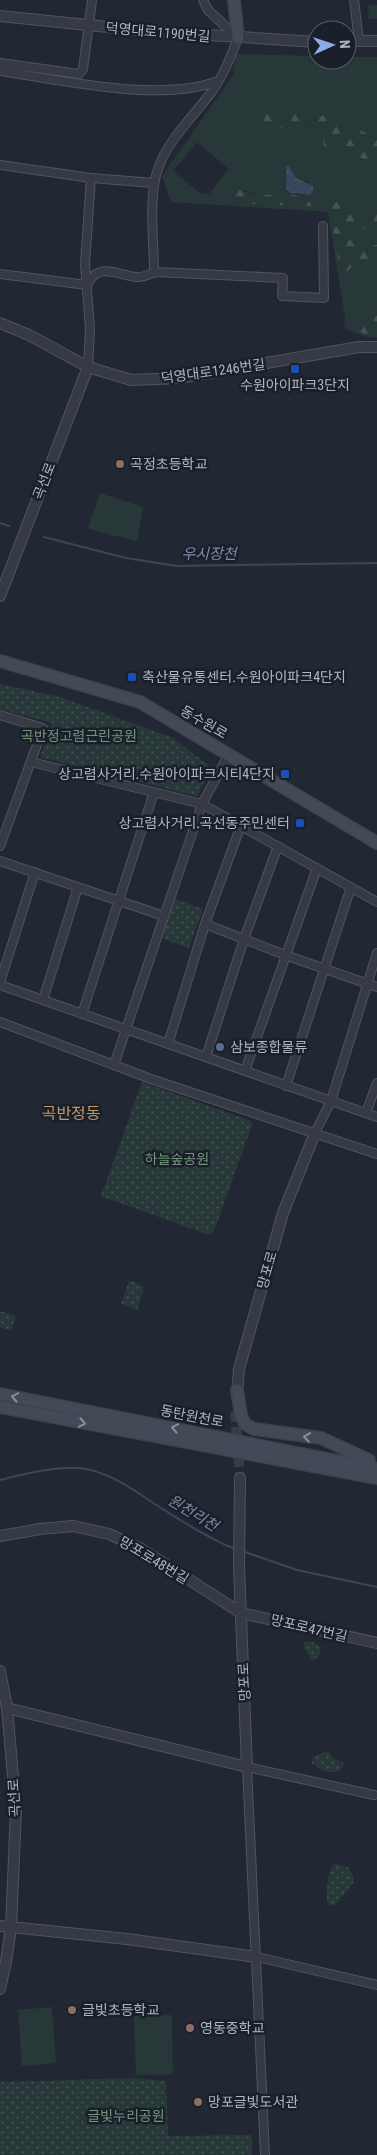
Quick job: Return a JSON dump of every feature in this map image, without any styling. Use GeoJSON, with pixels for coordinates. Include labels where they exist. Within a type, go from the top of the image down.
{"type":"FeatureCollection","features":[{"type":"Feature","properties":{"kind":"main road"},"geometry":{"type":"LineString","coordinates":[[234,0],[238,38]]}},
{"type":"Feature","properties":{"kind":"main road","name":"동수원로"},"geometry":{"type":"LineString","coordinates":[[0,661],[140,702],[377,842]]}},
{"type":"Feature","properties":{"kind":"main road"},"geometry":{"type":"LineString","coordinates":[[237,1390],[241,1415],[245,1424],[254,1429],[321,1438],[373,1460]]}},
{"type":"Feature","properties":{"kind":"main road","name":"동탄원천로"},"geometry":{"type":"LineString","coordinates":[[0,1394],[377,1469]]}},
{"type":"Feature","properties":{"kind":"main road","name":"동탄원천로"},"geometry":{"type":"LineString","coordinates":[[0,1407],[377,1478]]}},
{"type":"Feature","properties":{"kind":"main road"},"geometry":{"type":"LineString","coordinates":[[193,1432],[296,1446],[373,1460]]}},
{"type":"Feature","properties":{"kind":"main road"},"geometry":{"type":"LineString","coordinates":[[191,1444],[254,1461],[377,1486]]}},
{"type":"Feature","properties":{"kind":"street"},"geometry":{"type":"LineString","coordinates":[[0,62],[79,74],[83,70],[92,0]]}},
{"type":"Feature","properties":{"kind":"street"},"geometry":{"type":"LineString","coordinates":[[154,272],[154,183],[164,154],[218,80],[238,38],[208,10],[203,0]]}},
{"type":"Feature","properties":{"kind":"street"},"geometry":{"type":"LineString","coordinates":[[354,0],[359,41],[377,41]]}},
{"type":"Feature","properties":{"kind":"street","name":"덕영대로1190번길"},"geometry":{"type":"LineString","coordinates":[[0,16],[88,26],[307,41]]}},
{"type":"Feature","properties":{"kind":"street"},"geometry":{"type":"LineString","coordinates":[[0,71],[111,88],[156,90],[203,86],[218,80]]}},
{"type":"Feature","properties":{"kind":"street"},"geometry":{"type":"LineString","coordinates":[[0,165],[91,178],[154,183]]}},
{"type":"Feature","properties":{"kind":"street"},"geometry":{"type":"LineString","coordinates":[[88,367],[90,329],[84,264],[91,178]]}},
{"type":"Feature","properties":{"kind":"street"},"geometry":{"type":"LineString","coordinates":[[87,285],[91,277],[103,271],[138,278],[154,272],[283,278],[282,296],[324,298],[323,226]]}},
{"type":"Feature","properties":{"kind":"street"},"geometry":{"type":"LineString","coordinates":[[0,274],[87,285]]}},
{"type":"Feature","properties":{"kind":"street","name":"덕영대로1246번길"},"geometry":{"type":"LineString","coordinates":[[0,323],[29,335],[88,367],[131,380],[180,378],[359,347],[377,347]]}},
{"type":"Feature","properties":{"kind":"street","name":"곡선로"},"geometry":{"type":"LineString","coordinates":[[0,596],[88,367]]}},
{"type":"Feature","properties":{"kind":"street"},"geometry":{"type":"LineString","coordinates":[[0,715],[43,728],[0,846]]}},
{"type":"Feature","properties":{"kind":"street"},"geometry":{"type":"LineString","coordinates":[[114,1065],[202,804],[229,754]]}},
{"type":"Feature","properties":{"kind":"street"},"geometry":{"type":"LineString","coordinates":[[31,762],[202,804],[377,902]]}},
{"type":"Feature","properties":{"kind":"street"},"geometry":{"type":"LineString","coordinates":[[82,1014],[154,792]]}},
{"type":"Feature","properties":{"kind":"street"},"geometry":{"type":"LineString","coordinates":[[168,1044],[205,924],[241,825]]}},
{"type":"Feature","properties":{"kind":"street"},"geometry":{"type":"LineString","coordinates":[[206,1057],[244,939],[278,846]]}},
{"type":"Feature","properties":{"kind":"street"},"geometry":{"type":"LineString","coordinates":[[0,861],[164,916]]}},
{"type":"Feature","properties":{"kind":"street"},"geometry":{"type":"LineString","coordinates":[[245,1071],[316,868]]}},
{"type":"Feature","properties":{"kind":"street"},"geometry":{"type":"LineString","coordinates":[[35,872],[0,984],[377,1117]]}},
{"type":"Feature","properties":{"kind":"street"},"geometry":{"type":"LineString","coordinates":[[42,1000],[78,887]]}},
{"type":"Feature","properties":{"kind":"street"},"geometry":{"type":"LineString","coordinates":[[286,1086],[351,887]]}},
{"type":"Feature","properties":{"kind":"street"},"geometry":{"type":"LineString","coordinates":[[205,924],[285,955],[377,987]]}},
{"type":"Feature","properties":{"kind":"street"},"geometry":{"type":"LineString","coordinates":[[315,1133],[331,1102],[377,953]]}},
{"type":"Feature","properties":{"kind":"street"},"geometry":{"type":"LineString","coordinates":[[0,1022],[151,1079],[377,1154]]}},
{"type":"Feature","properties":{"kind":"street"},"geometry":{"type":"LineString","coordinates":[[366,1113],[377,1083]]}},
{"type":"Feature","properties":{"kind":"street","name":"망포로"},"geometry":{"type":"LineString","coordinates":[[235,1412],[239,1369],[283,1214],[315,1133]]}},
{"type":"Feature","properties":{"kind":"street","name":"망포로"},"geometry":{"type":"LineString","coordinates":[[240,1478],[239,1567],[247,1767]]}},
{"type":"Feature","properties":{"kind":"street","name":"망포로48번길"},"geometry":{"type":"LineString","coordinates":[[0,1536],[40,1529],[73,1526],[110,1534],[140,1548],[241,1613]]}},
{"type":"Feature","properties":{"kind":"street","name":"망포로47번길"},"geometry":{"type":"LineString","coordinates":[[241,1613],[377,1643]]}},
{"type":"Feature","properties":{"kind":"street","name":"곡선로"},"geometry":{"type":"LineString","coordinates":[[0,1670],[16,1810],[11,1927],[0,1989]]}},
{"type":"Feature","properties":{"kind":"street"},"geometry":{"type":"LineString","coordinates":[[3,1707],[247,1767],[374,1795]]}},
{"type":"Feature","properties":{"kind":"street"},"geometry":{"type":"LineString","coordinates":[[247,1767],[265,2155]]}},
{"type":"Feature","properties":{"kind":"street"},"geometry":{"type":"LineString","coordinates":[[0,1926],[127,1940],[257,1958],[377,1985]]}},
{"type":"Feature","properties":{"kind":"green space"},"geometry":{"type":"Polygon","coordinates":[[[377,5],[377,19],[369,19],[368,6],[377,5]]]}},
{"type":"Feature","properties":{"kind":"green space"},"geometry":{"type":"Polygon","coordinates":[[[236,54],[307,56],[307,70],[357,70],[357,57],[377,57],[377,140],[348,122],[336,122],[324,116],[308,116],[264,108],[260,111],[269,125],[283,128],[307,125],[318,127],[322,130],[324,148],[327,150],[377,162],[377,210],[367,211],[349,207],[326,197],[311,198],[281,193],[259,196],[244,190],[226,199],[241,200],[252,204],[327,207],[336,240],[355,263],[377,265],[377,316],[365,317],[364,334],[377,336],[377,338],[366,337],[344,328],[345,318],[328,212],[171,202],[162,176],[233,75],[236,54]],[[197,142],[173,171],[200,193],[209,194],[229,169],[197,142]],[[291,167],[285,171],[286,189],[297,195],[309,195],[308,182],[296,178],[291,167]]]}},
{"type":"Feature","properties":{"kind":"green space"},"geometry":{"type":"Polygon","coordinates":[[[264,107],[308,116],[324,116],[336,122],[348,122],[377,140],[377,162],[327,150],[324,148],[322,130],[317,126],[309,124],[289,129],[261,128],[253,125],[254,119],[264,107]]]}},
{"type":"Feature","properties":{"kind":"green space"},"geometry":{"type":"Polygon","coordinates":[[[231,187],[259,196],[281,193],[311,198],[326,197],[350,207],[367,211],[377,210],[377,224],[360,230],[359,242],[377,245],[377,265],[355,263],[347,272],[340,270],[331,217],[327,207],[252,204],[241,200],[226,199],[223,193],[231,187]]]}},
{"type":"Feature","properties":{"kind":"green space"},"geometry":{"type":"Polygon","coordinates":[[[372,224],[377,224],[377,245],[359,243],[360,230],[372,224]]]}},
{"type":"Feature","properties":{"kind":"green space"},"geometry":{"type":"Polygon","coordinates":[[[377,316],[377,336],[364,334],[355,328],[364,318],[377,316]]]}},
{"type":"Feature","properties":{"kind":"green space"},"geometry":{"type":"Polygon","coordinates":[[[100,493],[143,507],[137,541],[88,529],[100,493]]]}},
{"type":"Feature","properties":{"kind":"green space","name":"곡반정고렴근린공원"},"geometry":{"type":"Polygon","coordinates":[[[0,684],[60,697],[173,738],[212,768],[197,796],[40,757],[52,723],[0,709],[0,684]]]}},
{"type":"Feature","properties":{"kind":"green space"},"geometry":{"type":"Polygon","coordinates":[[[175,899],[203,909],[189,948],[161,938],[175,899]]]}},
{"type":"Feature","properties":{"kind":"green space","name":"하늘숲공원"},"geometry":{"type":"Polygon","coordinates":[[[142,1082],[251,1121],[252,1125],[214,1231],[209,1235],[101,1196],[142,1082]]]}},
{"type":"Feature","properties":{"kind":"green space"},"geometry":{"type":"Polygon","coordinates":[[[129,1281],[136,1282],[144,1287],[137,1310],[121,1303],[129,1281]]]}},
{"type":"Feature","properties":{"kind":"green space"},"geometry":{"type":"Polygon","coordinates":[[[0,1311],[16,1316],[11,1331],[0,1327],[0,1311]]]}},
{"type":"Feature","properties":{"kind":"green space"},"geometry":{"type":"Polygon","coordinates":[[[304,1642],[313,1642],[321,1647],[319,1655],[313,1661],[304,1648],[304,1642]]]}},
{"type":"Feature","properties":{"kind":"green space"},"geometry":{"type":"Polygon","coordinates":[[[328,1751],[334,1758],[343,1763],[344,1766],[341,1770],[328,1772],[318,1768],[311,1762],[314,1756],[328,1751]]]}},
{"type":"Feature","properties":{"kind":"green space"},"geometry":{"type":"Polygon","coordinates":[[[334,1863],[348,1867],[354,1877],[353,1883],[335,1905],[331,1905],[327,1902],[327,1886],[334,1863]]]}},
{"type":"Feature","properties":{"kind":"green space"},"geometry":{"type":"Polygon","coordinates":[[[52,2007],[56,2063],[22,2066],[18,2010],[52,2007]]]}},
{"type":"Feature","properties":{"kind":"green space"},"geometry":{"type":"Polygon","coordinates":[[[172,2015],[173,2074],[136,2075],[134,2016],[172,2015]]]}},
{"type":"Feature","properties":{"kind":"green space","name":"글빛누리공원"},"geometry":{"type":"Polygon","coordinates":[[[134,2078],[166,2081],[168,2136],[252,2135],[252,2155],[0,2155],[0,2082],[134,2078]]]}},
{"type":"Feature","properties":{"kind":"water"},"geometry":{"type":"Polygon","coordinates":[[[289,165],[296,178],[313,186],[313,192],[309,195],[291,193],[286,189],[286,166],[289,165]]]}},
{"type":"Feature","properties":{"kind":"waterway","name":"우시장천"},"geometry":{"type":"LineString","coordinates":[[0,523],[9,526]]}},
{"type":"Feature","properties":{"kind":"waterway","name":"우시장천"},"geometry":{"type":"LineString","coordinates":[[44,537],[126,558],[177,566],[377,563]]}},
{"type":"Feature","properties":{"kind":"waterway","name":"원천리천"},"geometry":{"type":"LineString","coordinates":[[0,1480],[50,1469],[79,1468],[100,1473],[120,1482],[196,1529],[235,1549]]}},
{"type":"Feature","properties":{"kind":"waterway","name":"원천리천"},"geometry":{"type":"LineString","coordinates":[[242,1551],[297,1570],[377,1587]]}},
{"type":"Feature","properties":{"kind":"tunnel"},"geometry":{"type":"LineString","coordinates":[[235,1412],[240,1478]]}},
{"type":"Feature","properties":{"kind":"place","name":"수원아이파크3단지"},"geometry":{"type":"Point","coordinates":[295,369]}},
{"type":"Feature","properties":{"kind":"place","name":"곡정초등학교"},"geometry":{"type":"Point","coordinates":[120,464]}},
{"type":"Feature","properties":{"kind":"place","name":"축산물유통센터.수원아이파크4단지"},"geometry":{"type":"Point","coordinates":[132,677]}},
{"type":"Feature","properties":{"kind":"place","name":"상고렴사거리.수원아이파크시티4단지"},"geometry":{"type":"Point","coordinates":[285,774]}},
{"type":"Feature","properties":{"kind":"place","name":"상고렴사거리.곡선동주민센터"},"geometry":{"type":"Point","coordinates":[300,823]}},
{"type":"Feature","properties":{"kind":"place","name":"삼보종합물류"},"geometry":{"type":"Point","coordinates":[220,1047]}},
{"type":"Feature","properties":{"kind":"place","name":"글빛초등학교"},"geometry":{"type":"Point","coordinates":[72,2010]}},
{"type":"Feature","properties":{"kind":"place","name":"영동중학교"},"geometry":{"type":"Point","coordinates":[190,2028]}},
{"type":"Feature","properties":{"kind":"place","name":"망포글빛도서관"},"geometry":{"type":"Point","coordinates":[198,2102]}},
{"type":"Feature","properties":{"kind":"district","name":"곡반정동"},"geometry":{"type":"Point","coordinates":[71,1113]}}]}
